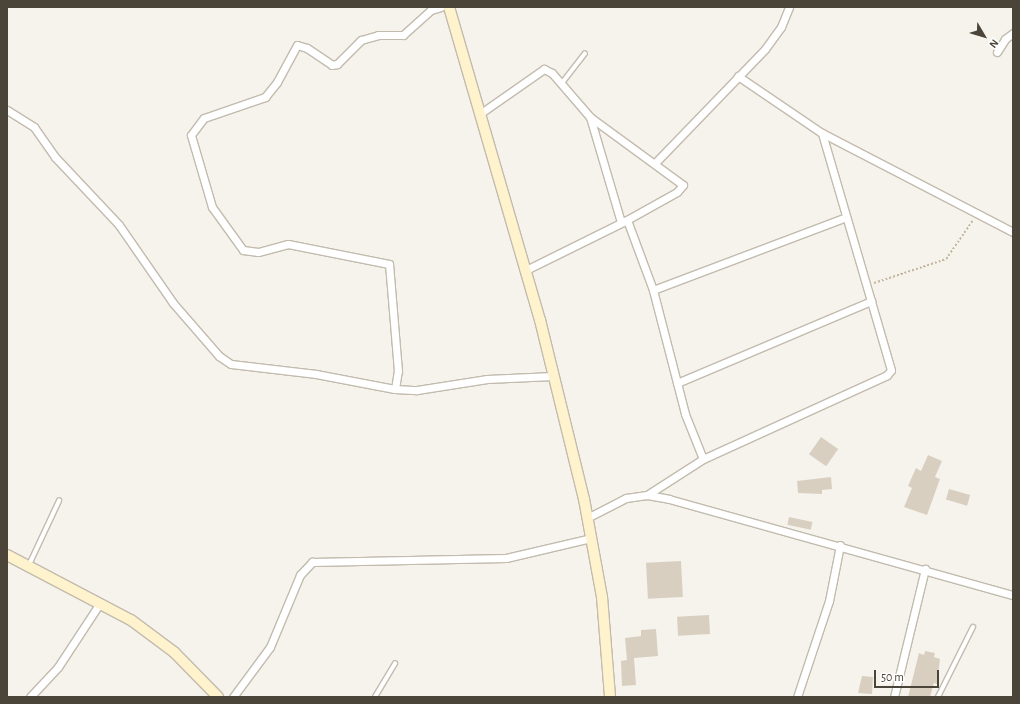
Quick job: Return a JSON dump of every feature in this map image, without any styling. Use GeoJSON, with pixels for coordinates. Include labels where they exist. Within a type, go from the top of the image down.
{"type":"FeatureCollection","features":[{"type":"Feature","properties":{"kind":"main road"},"geometry":{"type":"LineString","coordinates":[[448,7],[481,113],[526,270],[587,518],[602,597],[610,697]]}},
{"type":"Feature","properties":{"kind":"main road"},"geometry":{"type":"LineString","coordinates":[[7,555],[131,620],[158,639],[218,697]]}},
{"type":"Feature","properties":{"kind":"street"},"geometry":{"type":"LineString","coordinates":[[395,389],[398,371],[389,264],[288,244],[258,252],[243,250],[212,207],[191,135],[204,118],[265,97],[277,82],[296,45],[307,48],[327,63],[337,64],[361,40],[378,35],[403,35],[431,10],[441,7]]}},
{"type":"Feature","properties":{"kind":"street"},"geometry":{"type":"LineString","coordinates":[[656,163],[738,76],[781,27],[788,7]]}},
{"type":"Feature","properties":{"kind":"street"},"geometry":{"type":"LineString","coordinates":[[997,52],[1005,39],[1013,33]]}},
{"type":"Feature","properties":{"kind":"street"},"geometry":{"type":"LineString","coordinates":[[481,113],[544,69],[552,73],[590,117],[681,182],[682,188],[624,221],[526,270]]}},
{"type":"Feature","properties":{"kind":"street"},"geometry":{"type":"LineString","coordinates":[[738,76],[822,133],[1013,232]]}},
{"type":"Feature","properties":{"kind":"street"},"geometry":{"type":"LineString","coordinates":[[7,110],[34,127],[55,157],[119,225],[173,303],[219,356],[231,364],[252,368],[316,374],[395,389],[417,390],[487,379],[553,376]]}},
{"type":"Feature","properties":{"kind":"street"},"geometry":{"type":"LineString","coordinates":[[590,117],[624,221],[653,290],[677,383],[703,459]]}},
{"type":"Feature","properties":{"kind":"street"},"geometry":{"type":"LineString","coordinates":[[647,496],[703,459],[887,375],[891,370],[822,133]]}},
{"type":"Feature","properties":{"kind":"street"},"geometry":{"type":"LineString","coordinates":[[653,290],[846,217]]}},
{"type":"Feature","properties":{"kind":"street"},"geometry":{"type":"LineString","coordinates":[[677,383],[871,301]]}},
{"type":"Feature","properties":{"kind":"street"},"geometry":{"type":"LineString","coordinates":[[587,518],[626,498],[647,496],[840,546],[1013,595]]}},
{"type":"Feature","properties":{"kind":"street"},"geometry":{"type":"LineString","coordinates":[[233,697],[270,647],[300,575],[305,566],[312,562],[506,558],[591,538]]}},
{"type":"Feature","properties":{"kind":"street"},"geometry":{"type":"LineString","coordinates":[[797,697],[829,601],[840,546]]}},
{"type":"Feature","properties":{"kind":"street"},"geometry":{"type":"LineString","coordinates":[[894,697],[925,569]]}},
{"type":"Feature","properties":{"kind":"street"},"geometry":{"type":"LineString","coordinates":[[30,697],[58,667],[100,603]]}},
{"type":"Feature","properties":{"kind":"lane"},"geometry":{"type":"LineString","coordinates":[[561,84],[585,54]]}},
{"type":"Feature","properties":{"kind":"lane"},"geometry":{"type":"LineString","coordinates":[[28,566],[59,501]]}},
{"type":"Feature","properties":{"kind":"lane"},"geometry":{"type":"LineString","coordinates":[[938,697],[973,627]]}},
{"type":"Feature","properties":{"kind":"lane"},"geometry":{"type":"LineString","coordinates":[[375,697],[396,664]]}},
{"type":"Feature","properties":{"kind":"path"},"geometry":{"type":"LineString","coordinates":[[866,286],[946,259],[976,214]]}},
{"type":"Feature","properties":{"kind":"building"},"geometry":{"type":"Polygon","coordinates":[[[821,437],[838,449],[826,466],[809,454],[821,437]]]}},
{"type":"Feature","properties":{"kind":"building"},"geometry":{"type":"Polygon","coordinates":[[[928,455],[942,461],[935,477],[940,479],[927,515],[904,507],[912,488],[908,486],[916,468],[921,471],[928,455]]]}},
{"type":"Feature","properties":{"kind":"building"},"geometry":{"type":"Polygon","coordinates":[[[831,477],[832,489],[822,490],[822,494],[798,493],[797,481],[831,477]]]}},
{"type":"Feature","properties":{"kind":"building"},"geometry":{"type":"Polygon","coordinates":[[[949,489],[970,495],[967,506],[946,500],[949,489]]]}},
{"type":"Feature","properties":{"kind":"building"},"geometry":{"type":"Polygon","coordinates":[[[789,517],[812,522],[811,530],[787,525],[789,517]]]}},
{"type":"Feature","properties":{"kind":"building"},"geometry":{"type":"Polygon","coordinates":[[[681,561],[683,597],[648,599],[646,563],[681,561]]]}},
{"type":"Feature","properties":{"kind":"building"},"geometry":{"type":"Polygon","coordinates":[[[709,615],[710,634],[678,636],[677,617],[709,615]]]}},
{"type":"Feature","properties":{"kind":"building"},"geometry":{"type":"Polygon","coordinates":[[[656,629],[658,656],[634,658],[636,685],[622,686],[621,661],[627,660],[625,638],[641,636],[641,630],[656,629]]]}},
{"type":"Feature","properties":{"kind":"building"},"geometry":{"type":"Polygon","coordinates":[[[925,651],[935,653],[934,657],[940,659],[937,684],[934,683],[930,697],[908,697],[919,653],[924,655],[925,651]]]}},
{"type":"Feature","properties":{"kind":"building"},"geometry":{"type":"Polygon","coordinates":[[[862,676],[873,677],[872,694],[858,693],[862,676]]]}}]}
